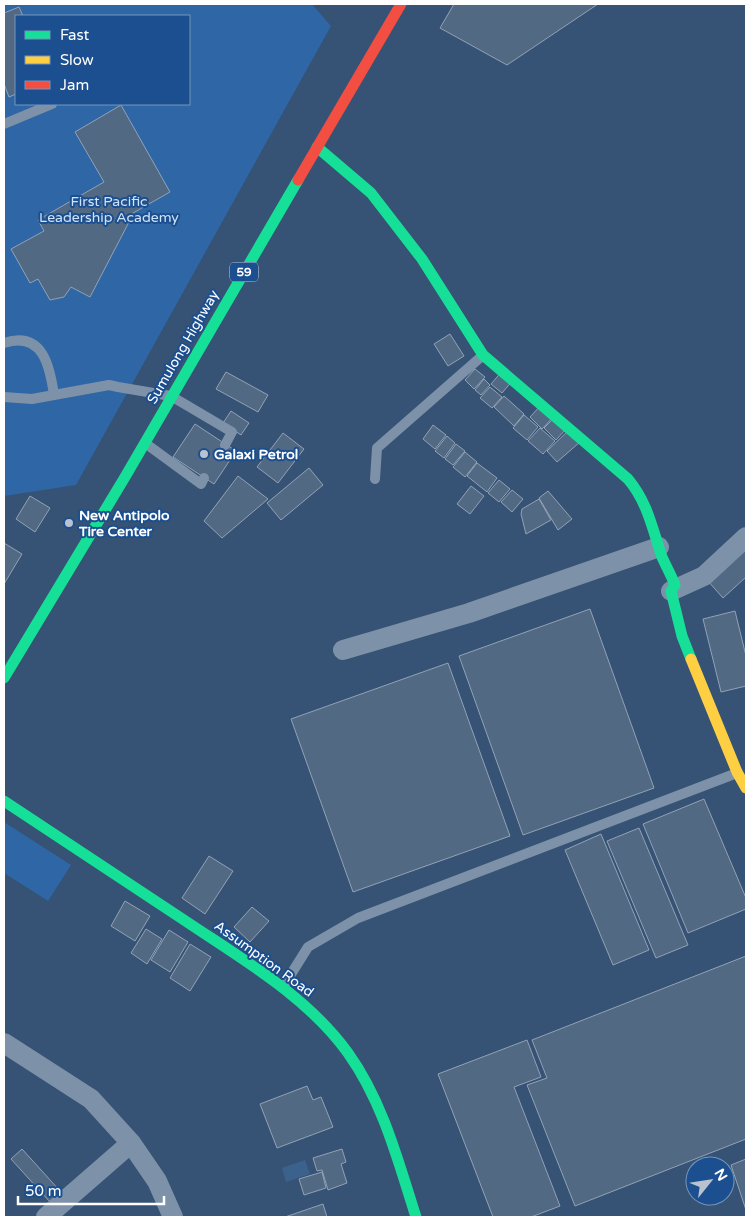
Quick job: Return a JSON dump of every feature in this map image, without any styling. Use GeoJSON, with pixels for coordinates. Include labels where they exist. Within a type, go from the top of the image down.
{"type":"FeatureCollection","features":[{"type":"Feature","properties":{"kind":"street","name":"Sumulong Highway"},"geometry":{"type":"LineString","coordinates":[[4,678],[401,4]]}},
{"type":"Feature","properties":{"kind":"street"},"geometry":{"type":"LineString","coordinates":[[317,147],[371,193],[422,259],[483,355],[628,479],[648,505],[659,547],[676,585],[671,591]]}},
{"type":"Feature","properties":{"kind":"street"},"geometry":{"type":"LineString","coordinates":[[671,591],[704,576],[746,537]]}},
{"type":"Feature","properties":{"kind":"street"},"geometry":{"type":"LineString","coordinates":[[343,650],[469,614],[659,547]]}},
{"type":"Feature","properties":{"kind":"street"},"geometry":{"type":"LineString","coordinates":[[671,591],[682,636],[746,788]]}},
{"type":"Feature","properties":{"kind":"street","name":"Assumption Road"},"geometry":{"type":"LineString","coordinates":[[4,801],[283,988],[321,1021],[349,1054],[377,1104],[416,1217]]}},
{"type":"Feature","properties":{"kind":"street"},"geometry":{"type":"LineString","coordinates":[[4,1044],[91,1099],[131,1143],[157,1181],[173,1217]]}},
{"type":"Feature","properties":{"kind":"street"},"geometry":{"type":"LineString","coordinates":[[46,1217],[131,1143]]}},
{"type":"Feature","properties":{"kind":"lane"},"geometry":{"type":"LineString","coordinates":[[4,124],[50,105]]}},
{"type":"Feature","properties":{"kind":"lane"},"geometry":{"type":"LineString","coordinates":[[4,343],[22,341],[33,345],[41,352],[47,359],[51,372],[54,395]]}},
{"type":"Feature","properties":{"kind":"lane"},"geometry":{"type":"LineString","coordinates":[[376,479],[377,448],[483,355]]}},
{"type":"Feature","properties":{"kind":"lane"},"geometry":{"type":"LineString","coordinates":[[4,397],[32,398],[109,385],[171,396],[232,432],[226,445]]}},
{"type":"Feature","properties":{"kind":"lane"},"geometry":{"type":"LineString","coordinates":[[144,443],[201,484],[204,478]]}},
{"type":"Feature","properties":{"kind":"lane"},"geometry":{"type":"LineString","coordinates":[[283,988],[308,947],[358,918],[738,772]]}},
{"type":"Feature","properties":{"kind":"green space","name":"First Pacific Leadership Academy"},"geometry":{"type":"Polygon","coordinates":[[[4,4],[312,4],[331,26],[76,485],[4,496],[4,4]]]}},
{"type":"Feature","properties":{"kind":"green space"},"geometry":{"type":"Polygon","coordinates":[[[4,822],[71,865],[48,901],[4,873],[4,822]]]}},
{"type":"Feature","properties":{"kind":"shaded area"},"geometry":{"type":"Polygon","coordinates":[[[305,1160],[310,1174],[286,1182],[282,1168],[305,1160]]]}},
{"type":"Feature","properties":{"kind":"building"},"geometry":{"type":"Polygon","coordinates":[[[454,4],[598,4],[507,65],[440,28],[454,4]]]}},
{"type":"Feature","properties":{"kind":"building"},"geometry":{"type":"Polygon","coordinates":[[[19,7],[23,15],[15,15],[15,94],[9,97],[4,84],[4,13],[19,7]]]}},
{"type":"Feature","properties":{"kind":"building"},"geometry":{"type":"Polygon","coordinates":[[[121,105],[170,192],[126,217],[129,222],[90,297],[71,287],[64,297],[50,300],[38,279],[30,283],[11,249],[44,231],[38,220],[104,182],[75,132],[121,105]]]}},
{"type":"Feature","properties":{"kind":"building"},"geometry":{"type":"Polygon","coordinates":[[[450,334],[464,356],[448,366],[434,344],[450,334]]]}},
{"type":"Feature","properties":{"kind":"building"},"geometry":{"type":"Polygon","coordinates":[[[475,369],[485,377],[474,389],[465,380],[475,369]]]}},
{"type":"Feature","properties":{"kind":"building"},"geometry":{"type":"Polygon","coordinates":[[[503,370],[514,379],[502,393],[491,384],[503,370]]]}},
{"type":"Feature","properties":{"kind":"building"},"geometry":{"type":"Polygon","coordinates":[[[226,372],[268,395],[258,412],[216,389],[226,372]]]}},
{"type":"Feature","properties":{"kind":"building"},"geometry":{"type":"Polygon","coordinates":[[[484,379],[490,385],[481,395],[475,390],[484,379]]]}},
{"type":"Feature","properties":{"kind":"building"},"geometry":{"type":"Polygon","coordinates":[[[490,387],[502,397],[492,408],[480,398],[490,387]]]}},
{"type":"Feature","properties":{"kind":"building"},"geometry":{"type":"Polygon","coordinates":[[[504,396],[524,414],[514,426],[494,407],[504,396]]]}},
{"type":"Feature","properties":{"kind":"building"},"geometry":{"type":"Polygon","coordinates":[[[543,403],[555,415],[542,429],[530,417],[543,403]]]}},
{"type":"Feature","properties":{"kind":"building"},"geometry":{"type":"Polygon","coordinates":[[[231,411],[249,423],[241,435],[223,423],[231,411]]]}},
{"type":"Feature","properties":{"kind":"building"},"geometry":{"type":"Polygon","coordinates":[[[524,415],[538,427],[527,440],[513,428],[524,415]]]}},
{"type":"Feature","properties":{"kind":"building"},"geometry":{"type":"Polygon","coordinates":[[[553,419],[565,430],[556,440],[544,428],[553,419]]]}},
{"type":"Feature","properties":{"kind":"building","name":"Galaxi Petrol"},"geometry":{"type":"Polygon","coordinates":[[[195,424],[236,451],[214,484],[173,457],[195,424]]]}},
{"type":"Feature","properties":{"kind":"building"},"geometry":{"type":"Polygon","coordinates":[[[433,425],[446,435],[435,449],[423,439],[433,425]]]}},
{"type":"Feature","properties":{"kind":"building"},"geometry":{"type":"Polygon","coordinates":[[[540,428],[555,441],[543,454],[528,441],[540,428]]]}},
{"type":"Feature","properties":{"kind":"building"},"geometry":{"type":"Polygon","coordinates":[[[569,430],[580,442],[557,462],[547,451],[569,430]]]}},
{"type":"Feature","properties":{"kind":"building"},"geometry":{"type":"Polygon","coordinates":[[[283,433],[304,449],[278,483],[257,467],[283,433]]]}},
{"type":"Feature","properties":{"kind":"building"},"geometry":{"type":"Polygon","coordinates":[[[447,436],[455,443],[444,458],[435,451],[447,436]]]}},
{"type":"Feature","properties":{"kind":"building"},"geometry":{"type":"Polygon","coordinates":[[[456,444],[465,451],[453,465],[445,459],[456,444]]]}},
{"type":"Feature","properties":{"kind":"building"},"geometry":{"type":"Polygon","coordinates":[[[465,452],[477,462],[465,477],[453,467],[465,452]]]}},
{"type":"Feature","properties":{"kind":"building"},"geometry":{"type":"Polygon","coordinates":[[[477,463],[497,478],[487,492],[467,476],[477,463]]]}},
{"type":"Feature","properties":{"kind":"building"},"geometry":{"type":"Polygon","coordinates":[[[309,468],[323,485],[281,520],[267,503],[309,468]]]}},
{"type":"Feature","properties":{"kind":"building"},"geometry":{"type":"Polygon","coordinates":[[[238,476],[268,499],[222,538],[204,521],[238,476]]]}},
{"type":"Feature","properties":{"kind":"building"},"geometry":{"type":"Polygon","coordinates":[[[499,480],[510,489],[499,502],[488,493],[499,480]]]}},
{"type":"Feature","properties":{"kind":"building"},"geometry":{"type":"Polygon","coordinates":[[[471,486],[484,496],[470,514],[457,504],[471,486]]]}},
{"type":"Feature","properties":{"kind":"building"},"geometry":{"type":"Polygon","coordinates":[[[512,490],[523,499],[512,512],[501,502],[512,490]]]}},
{"type":"Feature","properties":{"kind":"building"},"geometry":{"type":"Polygon","coordinates":[[[548,491],[572,519],[558,530],[539,498],[548,491]]]}},
{"type":"Feature","properties":{"kind":"building"},"geometry":{"type":"Polygon","coordinates":[[[30,496],[50,508],[35,532],[16,519],[30,496]]]}},
{"type":"Feature","properties":{"kind":"building"},"geometry":{"type":"Polygon","coordinates":[[[539,499],[551,520],[526,534],[521,514],[522,509],[539,499]]]}},
{"type":"Feature","properties":{"kind":"building"},"geometry":{"type":"Polygon","coordinates":[[[4,543],[22,554],[4,584],[4,543]]]}},
{"type":"Feature","properties":{"kind":"building"},"geometry":{"type":"Polygon","coordinates":[[[746,545],[746,577],[723,598],[707,580],[746,545]]]}},
{"type":"Feature","properties":{"kind":"building"},"geometry":{"type":"Polygon","coordinates":[[[590,609],[654,788],[523,835],[459,656],[590,609]]]}},
{"type":"Feature","properties":{"kind":"building"},"geometry":{"type":"Polygon","coordinates":[[[735,611],[746,656],[746,686],[721,692],[703,619],[735,611]]]}},
{"type":"Feature","properties":{"kind":"building"},"geometry":{"type":"Polygon","coordinates":[[[448,663],[510,836],[353,892],[291,719],[448,663]]]}},
{"type":"Feature","properties":{"kind":"building"},"geometry":{"type":"Polygon","coordinates":[[[704,799],[746,898],[746,909],[688,933],[643,824],[704,799]]]}},
{"type":"Feature","properties":{"kind":"building"},"geometry":{"type":"Polygon","coordinates":[[[639,828],[688,945],[656,958],[607,841],[639,828]]]}},
{"type":"Feature","properties":{"kind":"building"},"geometry":{"type":"Polygon","coordinates":[[[601,834],[649,950],[613,965],[565,850],[601,834]]]}},
{"type":"Feature","properties":{"kind":"building"},"geometry":{"type":"Polygon","coordinates":[[[209,856],[233,871],[205,914],[182,898],[209,856]]]}},
{"type":"Feature","properties":{"kind":"building"},"geometry":{"type":"Polygon","coordinates":[[[125,901],[150,916],[135,941],[111,926],[125,901]]]}},
{"type":"Feature","properties":{"kind":"building"},"geometry":{"type":"Polygon","coordinates":[[[252,907],[269,921],[250,942],[234,927],[252,907]]]}},
{"type":"Feature","properties":{"kind":"building"},"geometry":{"type":"Polygon","coordinates":[[[146,929],[162,939],[147,964],[131,953],[146,929]]]}},
{"type":"Feature","properties":{"kind":"building"},"geometry":{"type":"Polygon","coordinates":[[[169,930],[188,942],[170,972],[151,960],[169,930]]]}},
{"type":"Feature","properties":{"kind":"building"},"geometry":{"type":"Polygon","coordinates":[[[190,944],[211,957],[190,991],[170,978],[190,944]]]}},
{"type":"Feature","properties":{"kind":"building"},"geometry":{"type":"Polygon","coordinates":[[[746,956],[746,1139],[703,1156],[685,1156],[685,1163],[575,1206],[527,1085],[547,1078],[532,1040],[746,956]]]}},
{"type":"Feature","properties":{"kind":"building"},"geometry":{"type":"Polygon","coordinates":[[[527,1040],[541,1077],[514,1087],[560,1206],[531,1217],[493,1217],[438,1074],[527,1040]]]}},
{"type":"Feature","properties":{"kind":"building"},"geometry":{"type":"Polygon","coordinates":[[[307,1086],[313,1100],[321,1097],[333,1127],[277,1148],[260,1104],[307,1086]]]}},
{"type":"Feature","properties":{"kind":"building"},"geometry":{"type":"Polygon","coordinates":[[[22,1149],[61,1192],[50,1202],[11,1159],[22,1149]]]}},
{"type":"Feature","properties":{"kind":"building"},"geometry":{"type":"Polygon","coordinates":[[[342,1149],[346,1162],[341,1164],[347,1183],[328,1190],[322,1170],[317,1171],[313,1158],[342,1149]]]}},
{"type":"Feature","properties":{"kind":"building"},"geometry":{"type":"Polygon","coordinates":[[[746,1159],[746,1210],[735,1177],[735,1163],[746,1159]]]}},
{"type":"Feature","properties":{"kind":"building"},"geometry":{"type":"Polygon","coordinates":[[[322,1172],[326,1188],[304,1195],[299,1179],[322,1172]]]}},
{"type":"Feature","properties":{"kind":"building"},"geometry":{"type":"Polygon","coordinates":[[[323,1204],[327,1217],[285,1217],[323,1204]]]}},
{"type":"Feature","properties":{"kind":"traffic: fast"},"geometry":{"type":"LineString","coordinates":[[317,147],[371,193],[422,259],[483,355],[628,479],[635,488],[645,507],[662,557],[675,585],[671,591],[682,636],[691,659]]}},
{"type":"Feature","properties":{"kind":"traffic: fast"},"geometry":{"type":"LineString","coordinates":[[4,678],[125,477],[298,180]]}},
{"type":"Feature","properties":{"kind":"traffic: fast"},"geometry":{"type":"LineString","coordinates":[[4,801],[251,964],[293,996],[332,1033],[348,1053],[371,1091],[396,1153],[416,1217]]}},
{"type":"Feature","properties":{"kind":"traffic: slow"},"geometry":{"type":"LineString","coordinates":[[691,659],[737,772],[746,788]]}},
{"type":"Feature","properties":{"kind":"traffic: jam"},"geometry":{"type":"LineString","coordinates":[[298,180],[401,4]]}},
{"type":"Feature","properties":{"kind":"place","name":"Galaxi Petrol"},"geometry":{"type":"Point","coordinates":[204,454]}},
{"type":"Feature","properties":{"kind":"place","name":"New Antipolo Tire Center"},"geometry":{"type":"Point","coordinates":[69,523]}}]}
